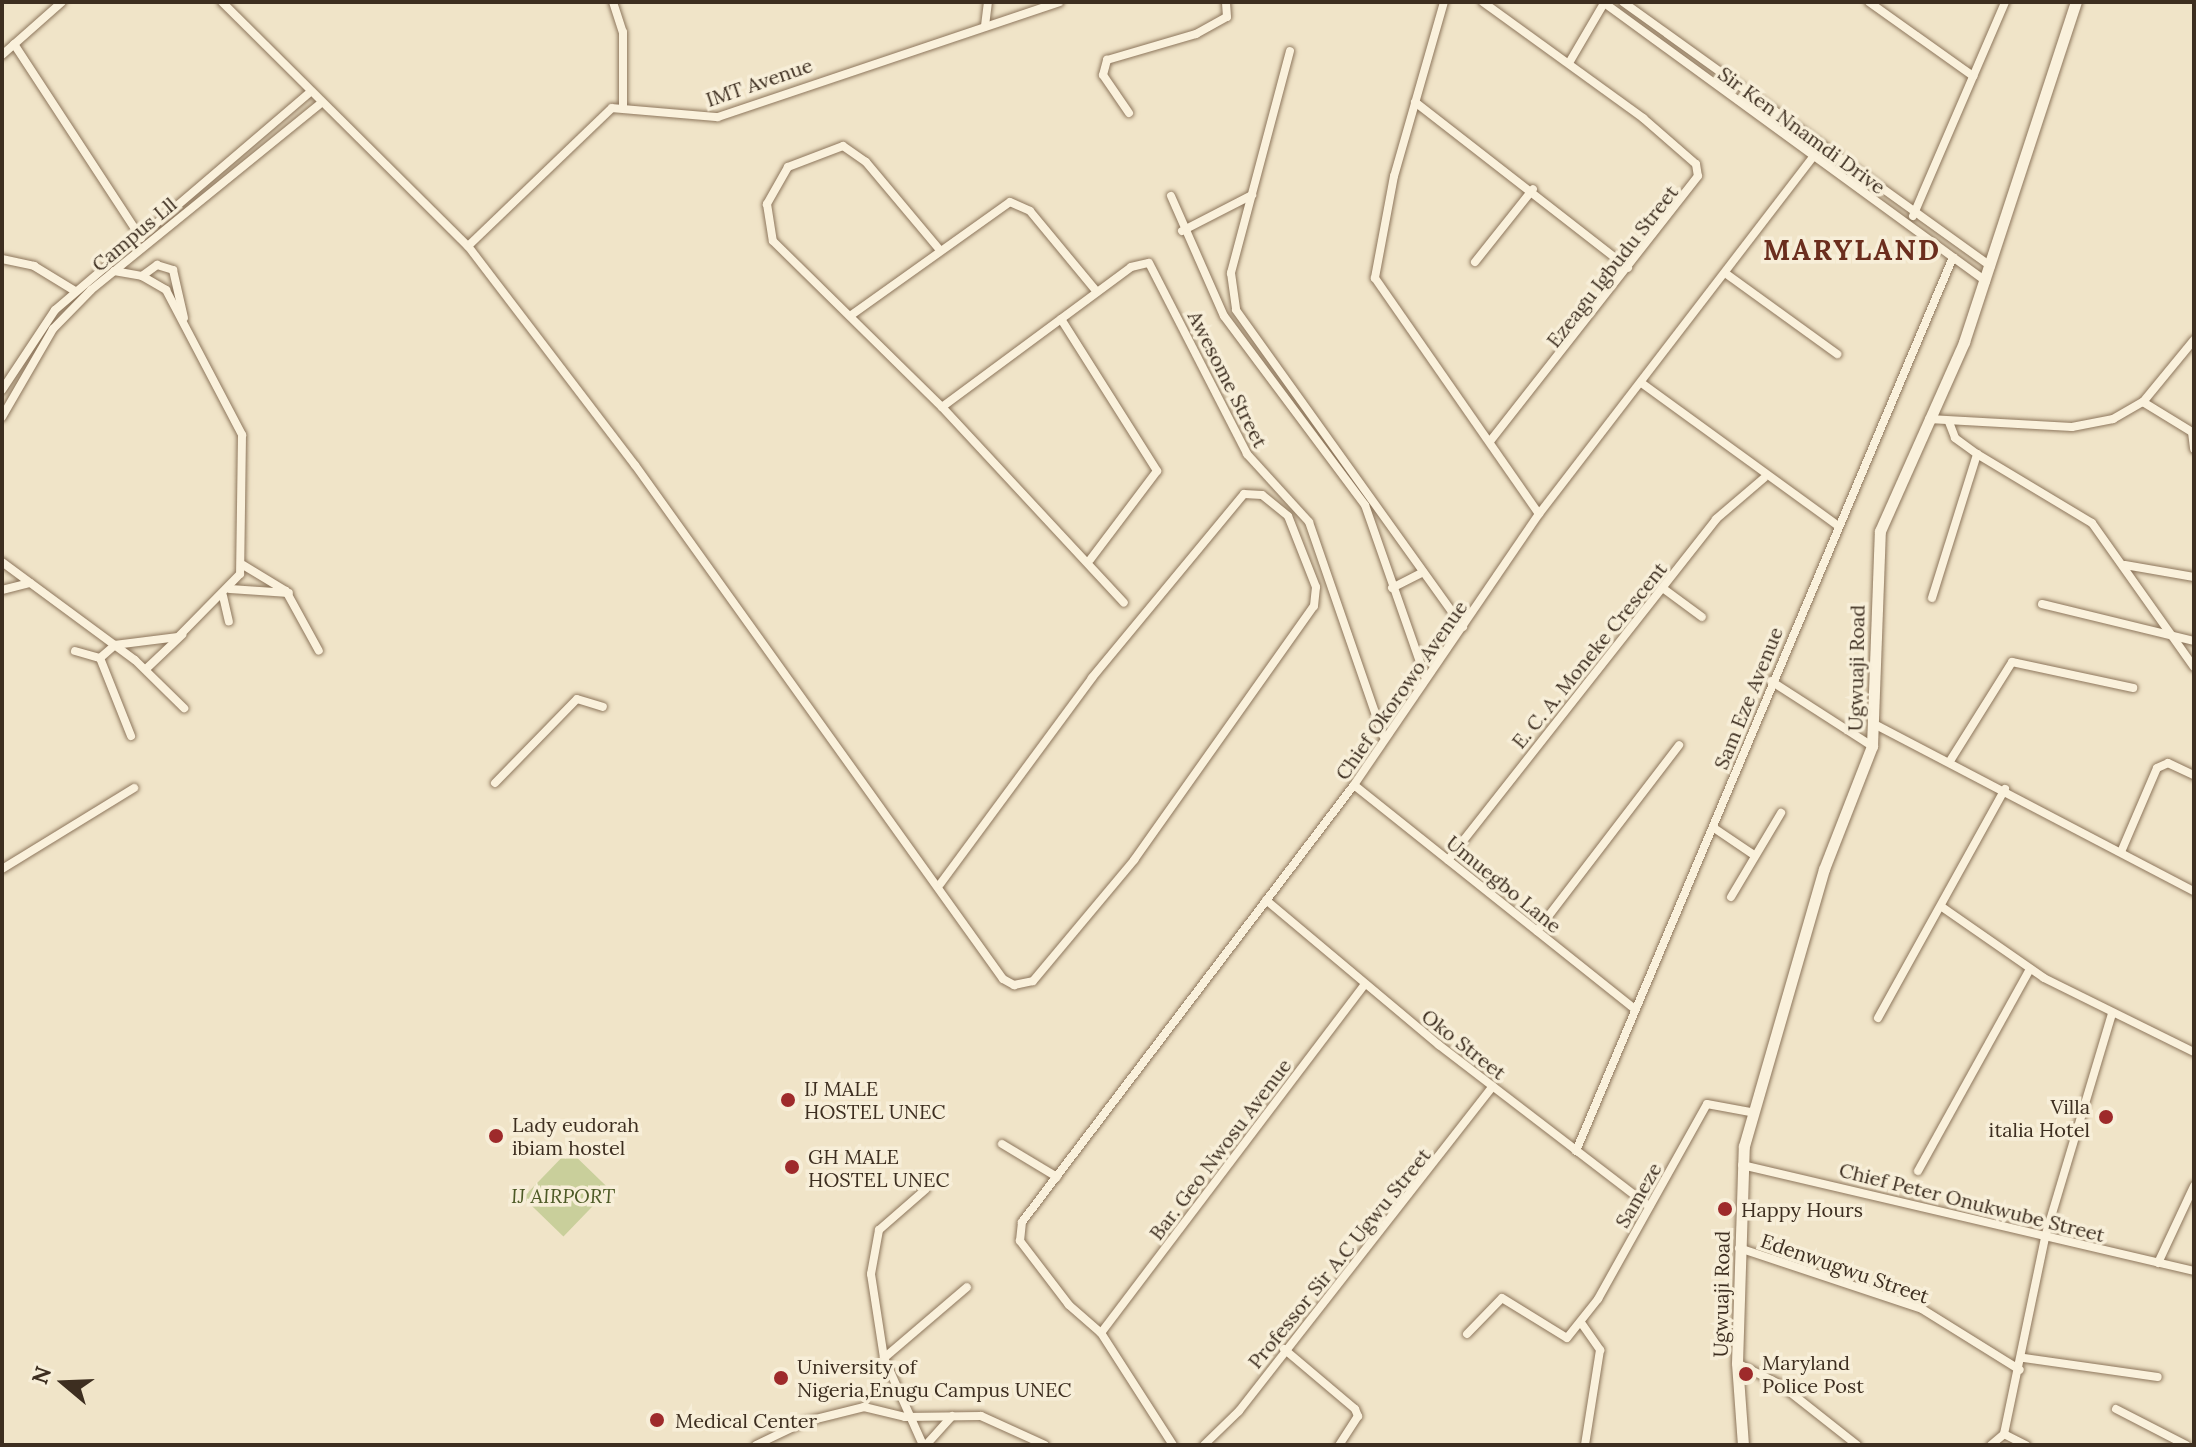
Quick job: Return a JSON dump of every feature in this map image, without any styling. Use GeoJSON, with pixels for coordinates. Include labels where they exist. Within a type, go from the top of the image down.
{"type":"FeatureCollection","features":[{"type":"Feature","properties":{"kind":"main road","name":"Ugwuaji Road"},"geometry":{"type":"LineString","coordinates":[[1743,1445],[1737,1363],[1742,1165],[1750,1112],[1824,869],[1872,746],[1876,725],[1877,547],[1992,266],[2076,2]]}},
{"type":"Feature","properties":{"kind":"street"},"geometry":{"type":"LineString","coordinates":[[2,55],[62,2]]}},
{"type":"Feature","properties":{"kind":"street"},"geometry":{"type":"LineString","coordinates":[[222,2],[319,105],[468,246],[940,884],[1003,979],[1023,987],[1033,981],[1168,817],[1314,606],[1316,587],[1288,516],[1262,495],[1244,494],[1092,678],[940,884]]}},
{"type":"Feature","properties":{"kind":"street"},"geometry":{"type":"LineString","coordinates":[[468,246],[588,126],[623,107],[623,32],[613,2]]}},
{"type":"Feature","properties":{"kind":"street"},"geometry":{"type":"LineString","coordinates":[[985,26],[988,2]]}},
{"type":"Feature","properties":{"kind":"street","name":"IMT Avenue"},"geometry":{"type":"LineString","coordinates":[[623,107],[718,117],[1059,2]]}},
{"type":"Feature","properties":{"kind":"street"},"geometry":{"type":"LineString","coordinates":[[1129,113],[1103,75],[1107,60],[1196,34],[1227,17],[1226,2]]}},
{"type":"Feature","properties":{"kind":"street"},"geometry":{"type":"LineString","coordinates":[[1444,2],[1415,102],[1375,278],[1539,514]]}},
{"type":"Feature","properties":{"kind":"street","name":"Ezeagu Igbudu Street"},"geometry":{"type":"LineString","coordinates":[[1483,2],[1569,63],[1696,164],[1695,185],[1490,441]]}},
{"type":"Feature","properties":{"kind":"street"},"geometry":{"type":"LineString","coordinates":[[1569,63],[1603,2]]}},
{"type":"Feature","properties":{"kind":"street","name":"Sir Ken Nnamdi Drive"},"geometry":{"type":"LineString","coordinates":[[1603,2],[1744,110],[1986,281]]}},
{"type":"Feature","properties":{"kind":"street","name":"Sir Ken Nnamdi Drive"},"geometry":{"type":"LineString","coordinates":[[1623,2],[1750,99],[1913,216],[1992,266]]}},
{"type":"Feature","properties":{"kind":"street"},"geometry":{"type":"LineString","coordinates":[[1869,2],[1973,76]]}},
{"type":"Feature","properties":{"kind":"street"},"geometry":{"type":"LineString","coordinates":[[1913,216],[2005,2]]}},
{"type":"Feature","properties":{"kind":"street"},"geometry":{"type":"LineString","coordinates":[[14,44],[146,245]]}},
{"type":"Feature","properties":{"kind":"street"},"geometry":{"type":"LineString","coordinates":[[1290,51],[1231,273],[1236,310],[1463,627]]}},
{"type":"Feature","properties":{"kind":"street"},"geometry":{"type":"LineString","coordinates":[[2,390],[29,341],[75,291],[308,94]]}},
{"type":"Feature","properties":{"kind":"street"},"geometry":{"type":"LineString","coordinates":[[1744,110],[1750,99]]}},
{"type":"Feature","properties":{"kind":"street"},"geometry":{"type":"LineString","coordinates":[[1415,102],[1533,189],[1628,268]]}},
{"type":"Feature","properties":{"kind":"street","name":"Campus Lll"},"geometry":{"type":"LineString","coordinates":[[2,417],[53,329],[114,271],[319,105]]}},
{"type":"Feature","properties":{"kind":"street"},"geometry":{"type":"LineString","coordinates":[[939,249],[855,150],[834,148],[788,167],[767,204],[768,234],[1090,560],[1124,603]]}},
{"type":"Feature","properties":{"kind":"street","name":"Chief Okorowo Avenue"},"geometry":{"type":"LineString","coordinates":[[1101,1333],[1069,1305],[1020,1241],[1022,1222],[1354,785],[1383,736],[1463,627],[1539,514],[1728,275],[1812,158]]}},
{"type":"Feature","properties":{"kind":"street"},"geometry":{"type":"LineString","coordinates":[[1475,262],[1533,189]]}},
{"type":"Feature","properties":{"kind":"street"},"geometry":{"type":"LineString","coordinates":[[1182,231],[1252,195]]}},
{"type":"Feature","properties":{"kind":"street"},"geometry":{"type":"LineString","coordinates":[[1171,196],[1182,231],[1224,316],[1365,505],[1426,679]]}},
{"type":"Feature","properties":{"kind":"street"},"geometry":{"type":"LineString","coordinates":[[850,316],[1001,206],[1020,203],[1097,292]]}},
{"type":"Feature","properties":{"kind":"street","name":"Sam Eze Avenue"},"geometry":{"type":"LineString","coordinates":[[1576,1151],[1714,828],[1771,681],[1953,257]]}},
{"type":"Feature","properties":{"kind":"street"},"geometry":{"type":"LineString","coordinates":[[2,259],[34,266],[75,291]]}},
{"type":"Feature","properties":{"kind":"street","name":"Awesome Street"},"geometry":{"type":"LineString","coordinates":[[942,407],[1141,263],[1155,268],[1247,454],[1309,522],[1383,736]]}},
{"type":"Feature","properties":{"kind":"street"},"geometry":{"type":"LineString","coordinates":[[142,276],[160,265],[173,270],[185,323]]}},
{"type":"Feature","properties":{"kind":"street"},"geometry":{"type":"LineString","coordinates":[[114,271],[142,276],[166,290],[242,435],[243,565],[227,592],[183,633],[169,655],[146,669]]}},
{"type":"Feature","properties":{"kind":"street"},"geometry":{"type":"LineString","coordinates":[[1728,275],[1837,354]]}},
{"type":"Feature","properties":{"kind":"street"},"geometry":{"type":"LineString","coordinates":[[1061,319],[1157,471],[1148,492],[1090,560]]}},
{"type":"Feature","properties":{"kind":"street"},"geometry":{"type":"LineString","coordinates":[[1929,419],[2072,427],[2113,419],[2143,402],[2194,340]]}},
{"type":"Feature","properties":{"kind":"street"},"geometry":{"type":"LineString","coordinates":[[1643,384],[1764,478],[1837,525]]}},
{"type":"Feature","properties":{"kind":"street"},"geometry":{"type":"LineString","coordinates":[[2143,402],[2193,429],[2194,449]]}},
{"type":"Feature","properties":{"kind":"street"},"geometry":{"type":"LineString","coordinates":[[1949,422],[1955,438],[1977,454],[2092,523],[2125,565],[2194,667]]}},
{"type":"Feature","properties":{"kind":"street"},"geometry":{"type":"LineString","coordinates":[[1932,598],[1977,454]]}},
{"type":"Feature","properties":{"kind":"street","name":"E. C. A. Moneke Crescent"},"geometry":{"type":"LineString","coordinates":[[1448,860],[1716,519],[1764,478]]}},
{"type":"Feature","properties":{"kind":"street"},"geometry":{"type":"LineString","coordinates":[[2,562],[146,669],[184,708]]}},
{"type":"Feature","properties":{"kind":"street"},"geometry":{"type":"LineString","coordinates":[[243,565],[289,593],[319,651]]}},
{"type":"Feature","properties":{"kind":"street"},"geometry":{"type":"LineString","coordinates":[[2125,565],[2194,577]]}},
{"type":"Feature","properties":{"kind":"street"},"geometry":{"type":"LineString","coordinates":[[1392,588],[1423,572]]}},
{"type":"Feature","properties":{"kind":"street"},"geometry":{"type":"LineString","coordinates":[[2,590],[30,583]]}},
{"type":"Feature","properties":{"kind":"street"},"geometry":{"type":"LineString","coordinates":[[1664,589],[1702,617]]}},
{"type":"Feature","properties":{"kind":"street"},"geometry":{"type":"LineString","coordinates":[[227,592],[289,593]]}},
{"type":"Feature","properties":{"kind":"street"},"geometry":{"type":"LineString","coordinates":[[227,592],[229,621]]}},
{"type":"Feature","properties":{"kind":"street"},"geometry":{"type":"LineString","coordinates":[[2042,604],[2194,641]]}},
{"type":"Feature","properties":{"kind":"street"},"geometry":{"type":"LineString","coordinates":[[100,658],[115,645],[159,643],[183,633]]}},
{"type":"Feature","properties":{"kind":"street"},"geometry":{"type":"LineString","coordinates":[[75,651],[100,658]]}},
{"type":"Feature","properties":{"kind":"street"},"geometry":{"type":"LineString","coordinates":[[100,658],[131,736]]}},
{"type":"Feature","properties":{"kind":"street"},"geometry":{"type":"LineString","coordinates":[[1950,761],[2012,662],[2133,688]]}},
{"type":"Feature","properties":{"kind":"street"},"geometry":{"type":"LineString","coordinates":[[1771,681],[1872,746]]}},
{"type":"Feature","properties":{"kind":"street"},"geometry":{"type":"LineString","coordinates":[[495,783],[577,699],[603,707]]}},
{"type":"Feature","properties":{"kind":"street"},"geometry":{"type":"LineString","coordinates":[[1876,725],[2005,789],[2194,891]]}},
{"type":"Feature","properties":{"kind":"street"},"geometry":{"type":"LineString","coordinates":[[1537,931],[1679,745]]}},
{"type":"Feature","properties":{"kind":"street"},"geometry":{"type":"LineString","coordinates":[[2121,852],[2157,768],[2168,763],[2194,775]]}},
{"type":"Feature","properties":{"kind":"street","name":"Umuegbo Lane"},"geometry":{"type":"LineString","coordinates":[[1354,785],[1635,1009]]}},
{"type":"Feature","properties":{"kind":"street"},"geometry":{"type":"LineString","coordinates":[[2,869],[134,788]]}},
{"type":"Feature","properties":{"kind":"street"},"geometry":{"type":"LineString","coordinates":[[1878,1018],[2005,789]]}},
{"type":"Feature","properties":{"kind":"street"},"geometry":{"type":"LineString","coordinates":[[1731,897],[1781,813]]}},
{"type":"Feature","properties":{"kind":"street"},"geometry":{"type":"LineString","coordinates":[[1714,828],[1754,855]]}},
{"type":"Feature","properties":{"kind":"street","name":"Oko Street"},"geometry":{"type":"LineString","coordinates":[[1266,900],[1364,985],[1649,1206]]}},
{"type":"Feature","properties":{"kind":"street"},"geometry":{"type":"LineString","coordinates":[[1942,907],[2030,969],[2112,1014],[2194,1052]]}},
{"type":"Feature","properties":{"kind":"street"},"geometry":{"type":"LineString","coordinates":[[1918,1171],[2030,969]]}},
{"type":"Feature","properties":{"kind":"street","name":"Bar. Geo Nwosu Avenue"},"geometry":{"type":"LineString","coordinates":[[1101,1333],[1364,985]]}},
{"type":"Feature","properties":{"kind":"street"},"geometry":{"type":"LineString","coordinates":[[1991,1445],[2004,1434],[2024,1358],[2045,1237],[2112,1014]]}},
{"type":"Feature","properties":{"kind":"street","name":"Professor Sir A.C Ugwu Street"},"geometry":{"type":"LineString","coordinates":[[1204,1445],[1493,1086]]}},
{"type":"Feature","properties":{"kind":"street","name":"Sameze"},"geometry":{"type":"LineString","coordinates":[[1467,1334],[1502,1298],[1567,1338],[1582,1324],[1707,1104],[1750,1112]]}},
{"type":"Feature","properties":{"kind":"street"},"geometry":{"type":"LineString","coordinates":[[1002,1144],[1057,1177]]}},
{"type":"Feature","properties":{"kind":"street","name":"Chief Peter Onukwube Street"},"geometry":{"type":"LineString","coordinates":[[1742,1165],[2194,1271]]}},
{"type":"Feature","properties":{"kind":"street"},"geometry":{"type":"LineString","coordinates":[[2158,1263],[2194,1186]]}},
{"type":"Feature","properties":{"kind":"street"},"geometry":{"type":"LineString","coordinates":[[926,1189],[872,1243],[873,1316],[905,1417],[925,1445],[953,1416]]}},
{"type":"Feature","properties":{"kind":"street","name":"Edenwugwu Street"},"geometry":{"type":"LineString","coordinates":[[1739,1248],[1922,1309],[2020,1370]]}},
{"type":"Feature","properties":{"kind":"street"},"geometry":{"type":"LineString","coordinates":[[884,1358],[967,1287]]}},
{"type":"Feature","properties":{"kind":"street"},"geometry":{"type":"LineString","coordinates":[[1582,1324],[1600,1350],[1585,1445]]}},
{"type":"Feature","properties":{"kind":"street"},"geometry":{"type":"LineString","coordinates":[[1101,1333],[1173,1445]]}},
{"type":"Feature","properties":{"kind":"street"},"geometry":{"type":"LineString","coordinates":[[1284,1349],[1355,1409],[1358,1416],[1339,1445]]}},
{"type":"Feature","properties":{"kind":"street"},"geometry":{"type":"LineString","coordinates":[[2024,1358],[2158,1377]]}},
{"type":"Feature","properties":{"kind":"street"},"geometry":{"type":"LineString","coordinates":[[1737,1363],[1781,1385],[1857,1445]]}},
{"type":"Feature","properties":{"kind":"street"},"geometry":{"type":"LineString","coordinates":[[2116,1409],[2186,1445]]}},
{"type":"Feature","properties":{"kind":"street"},"geometry":{"type":"LineString","coordinates":[[756,1445],[846,1410],[905,1417],[994,1419],[1045,1445]]}},
{"type":"Feature","properties":{"kind":"street"},"geometry":{"type":"LineString","coordinates":[[2004,1434],[2026,1445]]}},
{"type":"Feature","properties":{"kind":"green space","name":"IJ AIRPORT"},"geometry":{"type":"Polygon","coordinates":[[[569,1150],[609,1189],[563,1236],[523,1197],[569,1150]]]}},
{"type":"Feature","properties":{"kind":"place","name":"IJ MALE HOSTEL UNEC"},"geometry":{"type":"Point","coordinates":[788,1100]}},
{"type":"Feature","properties":{"kind":"place","name":"Villa italia Hotel"},"geometry":{"type":"Point","coordinates":[2106,1117]}},
{"type":"Feature","properties":{"kind":"place","name":"Lady eudorah ibiam hostel"},"geometry":{"type":"Point","coordinates":[496,1136]}},
{"type":"Feature","properties":{"kind":"place","name":"GH MALE HOSTEL UNEC"},"geometry":{"type":"Point","coordinates":[792,1167]}},
{"type":"Feature","properties":{"kind":"place","name":"Happy Hours"},"geometry":{"type":"Point","coordinates":[1725,1209]}},
{"type":"Feature","properties":{"kind":"place","name":"Maryland Police Post"},"geometry":{"type":"Point","coordinates":[1746,1374]}},
{"type":"Feature","properties":{"kind":"place","name":"University of Nigeria,Enugu Campus UNEC"},"geometry":{"type":"Point","coordinates":[781,1378]}},
{"type":"Feature","properties":{"kind":"place","name":"Medical Center"},"geometry":{"type":"Point","coordinates":[657,1420]}},
{"type":"Feature","properties":{"kind":"district","name":"MARYLAND"},"geometry":{"type":"Point","coordinates":[1852,250]}}]}
